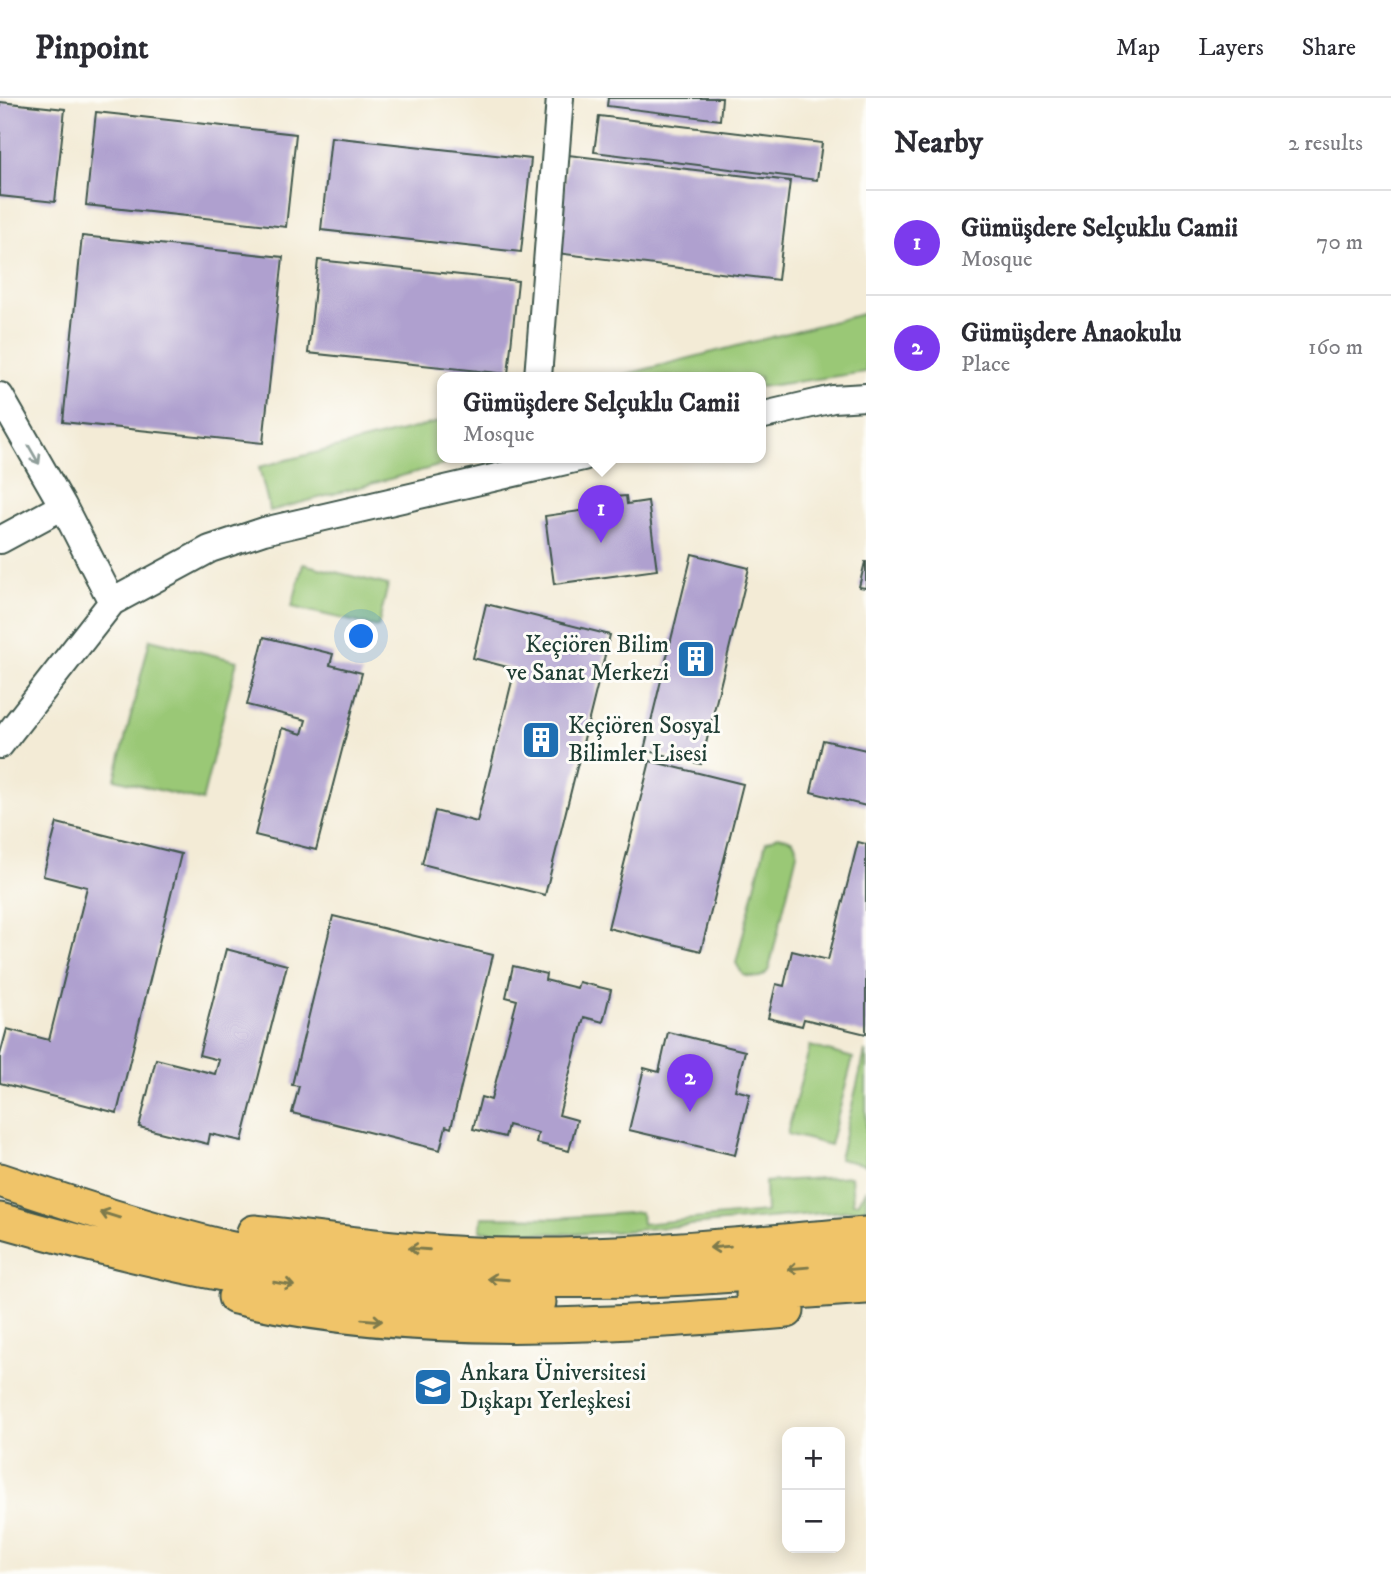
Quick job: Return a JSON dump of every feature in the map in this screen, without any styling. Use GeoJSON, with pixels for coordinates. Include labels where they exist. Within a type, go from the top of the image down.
{"type":"FeatureCollection","features":[{"type":"Feature","properties":{"kind":"main road"},"geometry":{"type":"LineString","coordinates":[[0,1180],[172,1248],[320,1290],[484,1303],[621,1301],[866,1287]]}},
{"type":"Feature","properties":{"kind":"main road"},"geometry":{"type":"LineString","coordinates":[[0,1220],[67,1239],[172,1248],[228,1248],[298,1261],[388,1272],[526,1281],[678,1278],[866,1263]]}},
{"type":"Feature","properties":{"kind":"main road"},"geometry":{"type":"LineString","coordinates":[[172,1248],[206,1227],[350,1243],[518,1255],[656,1252],[866,1234]]}},
{"type":"Feature","properties":{"kind":"main road"},"geometry":{"type":"LineString","coordinates":[[172,1248],[196,1284],[232,1297],[287,1309],[356,1319],[488,1326],[605,1322],[866,1305]]}},
{"type":"Feature","properties":{"kind":"street"},"geometry":{"type":"LineString","coordinates":[[538,372],[559,98]]}},
{"type":"Feature","properties":{"kind":"street"},"geometry":{"type":"LineString","coordinates":[[0,396],[63,506],[112,602]]}},
{"type":"Feature","properties":{"kind":"street"},"geometry":{"type":"LineString","coordinates":[[766,415],[833,399],[866,397]]}},
{"type":"Feature","properties":{"kind":"street"},"geometry":{"type":"LineString","coordinates":[[4,732],[112,602],[210,548],[253,535],[558,463]]}},
{"type":"Feature","properties":{"kind":"street"},"geometry":{"type":"LineString","coordinates":[[0,540],[63,506]]}},
{"type":"Feature","properties":{"kind":"green space"},"geometry":{"type":"Polygon","coordinates":[[[866,313],[866,372],[766,386],[766,372],[635,372],[866,313]]]}},
{"type":"Feature","properties":{"kind":"green space"},"geometry":{"type":"Polygon","coordinates":[[[437,422],[437,463],[450,463],[270,511],[259,467],[437,422]]]}},
{"type":"Feature","properties":{"kind":"green space"},"geometry":{"type":"Polygon","coordinates":[[[303,564],[388,585],[378,627],[292,607],[303,564]]]}},
{"type":"Feature","properties":{"kind":"green space"},"geometry":{"type":"Polygon","coordinates":[[[150,639],[237,661],[202,801],[115,779],[150,639]]]}},
{"type":"Feature","properties":{"kind":"green space"},"geometry":{"type":"Polygon","coordinates":[[[778,836],[792,840],[797,853],[769,969],[761,977],[751,977],[743,975],[736,963],[766,842],[778,836]]]}},
{"type":"Feature","properties":{"kind":"green space"},"geometry":{"type":"Polygon","coordinates":[[[810,1046],[853,1058],[830,1145],[787,1134],[810,1046]]]}},
{"type":"Feature","properties":{"kind":"green space"},"geometry":{"type":"Polygon","coordinates":[[[866,1053],[866,1165],[839,1159],[866,1053]]]}},
{"type":"Feature","properties":{"kind":"green space"},"geometry":{"type":"Polygon","coordinates":[[[851,1176],[853,1203],[857,1203],[866,1190],[866,1209],[614,1232],[572,1234],[480,1231],[482,1217],[555,1218],[641,1212],[642,1224],[766,1212],[765,1182],[851,1176]]]}},
{"type":"Feature","properties":{"kind":"building"},"geometry":{"type":"Polygon","coordinates":[[[608,98],[722,98],[720,120],[607,106],[608,98]]]}},
{"type":"Feature","properties":{"kind":"building"},"geometry":{"type":"Polygon","coordinates":[[[0,102],[65,109],[55,202],[0,196],[0,102]]]}},
{"type":"Feature","properties":{"kind":"building"},"geometry":{"type":"Polygon","coordinates":[[[96,112],[296,134],[286,227],[86,205],[96,112]]]}},
{"type":"Feature","properties":{"kind":"building"},"geometry":{"type":"Polygon","coordinates":[[[599,116],[822,143],[817,180],[594,152],[599,116]]]}},
{"type":"Feature","properties":{"kind":"building"},"geometry":{"type":"Polygon","coordinates":[[[331,137],[531,159],[521,252],[321,230],[331,137]]]}},
{"type":"Feature","properties":{"kind":"building"},"geometry":{"type":"Polygon","coordinates":[[[568,155],[790,181],[778,280],[556,253],[568,155]]]}},
{"type":"Feature","properties":{"kind":"building"},"geometry":{"type":"Polygon","coordinates":[[[82,236],[283,257],[263,443],[63,422],[82,236]]]}},
{"type":"Feature","properties":{"kind":"building"},"geometry":{"type":"Polygon","coordinates":[[[318,260],[518,281],[508,372],[308,353],[318,260]]]}},
{"type":"Feature","properties":{"kind":"building"},"geometry":{"type":"Polygon","coordinates":[[[626,496],[627,504],[648,501],[657,570],[554,584],[545,516],[615,506],[614,497],[626,496]]]}},
{"type":"Feature","properties":{"kind":"building","name":"Keçiören Bilim ve Sanat Merkezi"},"geometry":{"type":"Polygon","coordinates":[[[692,554],[749,568],[701,764],[644,750],[692,554]]]}},
{"type":"Feature","properties":{"kind":"building"},"geometry":{"type":"Polygon","coordinates":[[[866,562],[866,588],[859,587],[866,562]]]}},
{"type":"Feature","properties":{"kind":"building","name":"Keçiören Sosyal Bilimler Lisesi"},"geometry":{"type":"Polygon","coordinates":[[[486,604],[610,635],[545,895],[422,864],[435,811],[477,822],[515,669],[473,658],[486,604]]]}},
{"type":"Feature","properties":{"kind":"building"},"geometry":{"type":"Polygon","coordinates":[[[264,637],[333,654],[330,665],[362,673],[316,850],[255,835],[282,728],[302,734],[306,720],[247,705],[264,637]]]}},
{"type":"Feature","properties":{"kind":"building"},"geometry":{"type":"Polygon","coordinates":[[[823,740],[866,750],[866,806],[811,792],[823,740]]]}},
{"type":"Feature","properties":{"kind":"building"},"geometry":{"type":"Polygon","coordinates":[[[650,761],[743,784],[701,951],[608,928],[650,761]]]}},
{"type":"Feature","properties":{"kind":"building"},"geometry":{"type":"Polygon","coordinates":[[[57,823],[181,854],[117,1113],[0,1083],[0,1055],[7,1029],[49,1040],[87,887],[43,876],[57,823]]]}},
{"type":"Feature","properties":{"kind":"building"},"geometry":{"type":"Polygon","coordinates":[[[858,842],[866,844],[866,1034],[804,1019],[802,1026],[768,1018],[776,984],[784,986],[792,951],[828,960],[858,842]]]}},
{"type":"Feature","properties":{"kind":"building"},"geometry":{"type":"Polygon","coordinates":[[[333,916],[493,955],[451,1128],[446,1126],[440,1150],[292,1113],[299,1086],[292,1085],[333,916]]]}},
{"type":"Feature","properties":{"kind":"building"},"geometry":{"type":"Polygon","coordinates":[[[226,949],[287,965],[242,1141],[210,1134],[208,1144],[139,1127],[156,1059],[215,1074],[219,1060],[199,1055],[226,949]]]}},
{"type":"Feature","properties":{"kind":"building"},"geometry":{"type":"Polygon","coordinates":[[[513,966],[546,974],[545,980],[577,988],[579,982],[611,990],[603,1022],[584,1017],[559,1115],[577,1120],[569,1151],[536,1143],[538,1133],[508,1125],[505,1137],[473,1129],[481,1097],[491,1100],[517,1000],[506,997],[513,966]]]}},
{"type":"Feature","properties":{"kind":"building"},"geometry":{"type":"Polygon","coordinates":[[[668,1032],[745,1051],[735,1090],[750,1094],[735,1155],[629,1130],[644,1068],[659,1072],[668,1032]]]}},
{"type":"Feature","properties":{"kind":"place","name":"Gümüşdere Selçuklu Camii"},"geometry":{"type":"Point","coordinates":[601,543]}},
{"type":"Feature","properties":{"kind":"place","name":"Keçiören Bilim ve Sanat Merkezi"},"geometry":{"type":"Point","coordinates":[696,659]}},
{"type":"Feature","properties":{"kind":"place","name":"Keçiören Sosyal Bilimler Lisesi"},"geometry":{"type":"Point","coordinates":[541,740]}},
{"type":"Feature","properties":{"kind":"place","name":"Gümüşdere Anaokulu"},"geometry":{"type":"Point","coordinates":[690,1112]}},
{"type":"Feature","properties":{"kind":"place","name":"Ankara Üniversitesi Dışkapı Yerleşkesi"},"geometry":{"type":"Point","coordinates":[433,1387]}}]}
